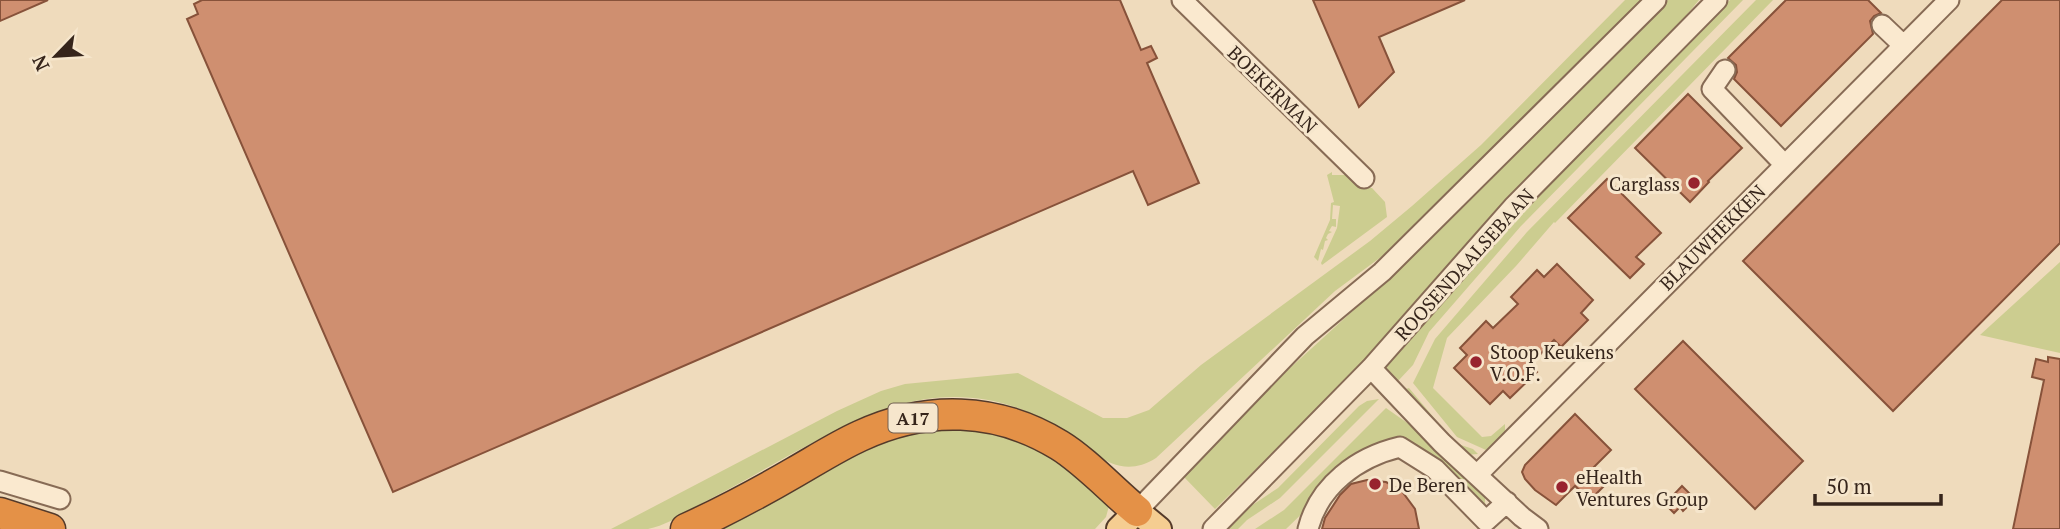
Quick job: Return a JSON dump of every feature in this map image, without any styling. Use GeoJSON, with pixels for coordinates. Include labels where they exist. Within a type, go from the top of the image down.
{"type":"FeatureCollection","features":[{"type":"Feature","properties":{"kind":"highway","name":"A17"},"geometry":{"type":"LineString","coordinates":[[685,529],[730,509],[860,436],[902,420],[961,413],[992,417],[1025,426],[1062,446],[1138,523]]}},
{"type":"Feature","properties":{"kind":"highway"},"geometry":{"type":"LineString","coordinates":[[0,513],[50,529]]}},
{"type":"Feature","properties":{"kind":"street","name":"BOEKERMAN"},"geometry":{"type":"LineString","coordinates":[[1182,0],[1364,178]]}},
{"type":"Feature","properties":{"kind":"street"},"geometry":{"type":"LineString","coordinates":[[1138,523],[1174,471],[1306,336],[1382,272],[1656,0]]}},
{"type":"Feature","properties":{"kind":"street","name":"ROOSENDAALSEBAAN"},"geometry":{"type":"LineString","coordinates":[[1217,524],[1371,368],[1513,207],[1717,0]]}},
{"type":"Feature","properties":{"kind":"street","name":"BLAUWHEKKEN"},"geometry":{"type":"LineString","coordinates":[[1477,475],[1784,163],[1949,0]]}},
{"type":"Feature","properties":{"kind":"street"},"geometry":{"type":"LineString","coordinates":[[1882,25],[1903,45]]}},
{"type":"Feature","properties":{"kind":"street"},"geometry":{"type":"LineString","coordinates":[[1725,70],[1712,89],[1784,163]]}},
{"type":"Feature","properties":{"kind":"street"},"geometry":{"type":"LineString","coordinates":[[1371,368],[1442,443],[1538,529]]}},
{"type":"Feature","properties":{"kind":"street"},"geometry":{"type":"LineString","coordinates":[[1308,529],[1316,503],[1336,480],[1364,459],[1400,447],[1435,469],[1486,522],[1507,502]]}},
{"type":"Feature","properties":{"kind":"street"},"geometry":{"type":"LineString","coordinates":[[0,481],[60,499]]}},
{"type":"Feature","properties":{"kind":"green space"},"geometry":{"type":"Polygon","coordinates":[[[1625,0],[1644,0],[1404,240],[1335,291],[1156,458],[1142,465],[1118,465],[1106,461],[1055,425],[1018,408],[979,398],[926,399],[899,405],[844,427],[664,524],[648,529],[611,529],[837,411],[881,391],[905,384],[1018,373],[1103,418],[1127,418],[1149,410],[1201,365],[1370,241],[1412,206],[1481,145],[1625,0]]]}},
{"type":"Feature","properties":{"kind":"green space"},"geometry":{"type":"Polygon","coordinates":[[[1668,0],[1699,0],[1670,35],[1356,371],[1215,509],[1183,476],[1289,369],[1425,245],[1668,0]]]}},
{"type":"Feature","properties":{"kind":"green space"},"geometry":{"type":"Polygon","coordinates":[[[1730,0],[1743,0],[1521,226],[1429,332],[1413,365],[1398,381],[1384,367],[1534,196],[1730,0]]]}},
{"type":"Feature","properties":{"kind":"green space"},"geometry":{"type":"Polygon","coordinates":[[[1756,0],[1773,0],[1554,222],[1447,338],[1433,388],[1482,437],[1491,436],[1505,424],[1505,432],[1486,450],[1457,437],[1413,383],[1435,339],[1527,232],[1756,0]]]}},
{"type":"Feature","properties":{"kind":"green space"},"geometry":{"type":"Polygon","coordinates":[[[1332,172],[1332,175],[1346,175],[1360,188],[1372,188],[1385,202],[1387,217],[1322,265],[1337,228],[1340,206],[1333,205],[1332,219],[1336,219],[1336,227],[1332,226],[1329,231],[1332,232],[1326,238],[1328,240],[1325,241],[1323,250],[1321,249],[1318,261],[1314,257],[1330,220],[1331,203],[1334,202],[1327,175],[1332,172]]]}},
{"type":"Feature","properties":{"kind":"green space"},"geometry":{"type":"Polygon","coordinates":[[[2060,262],[2060,353],[1980,335],[2060,262]]]}},
{"type":"Feature","properties":{"kind":"green space"},"geometry":{"type":"Polygon","coordinates":[[[1409,388],[1455,443],[1473,449],[1478,454],[1465,455],[1435,427],[1418,401],[1406,389],[1409,388]]]}},
{"type":"Feature","properties":{"kind":"green space"},"geometry":{"type":"Polygon","coordinates":[[[1379,399],[1280,498],[1238,529],[1228,529],[1239,514],[1278,488],[1359,406],[1379,399]]]}},
{"type":"Feature","properties":{"kind":"green space"},"geometry":{"type":"Polygon","coordinates":[[[1386,408],[1426,436],[1485,492],[1487,506],[1422,452],[1367,451],[1286,529],[1255,529],[1284,510],[1386,408]]]}},
{"type":"Feature","properties":{"kind":"green space"},"geometry":{"type":"Polygon","coordinates":[[[920,425],[985,428],[1049,453],[1103,495],[1109,506],[1106,517],[1095,529],[702,529],[831,459],[920,425]]]}},
{"type":"Feature","properties":{"kind":"building"},"geometry":{"type":"Polygon","coordinates":[[[0,0],[48,0],[0,21],[0,0]]]}},
{"type":"Feature","properties":{"kind":"building"},"geometry":{"type":"Polygon","coordinates":[[[202,0],[1120,0],[1141,50],[1151,46],[1157,58],[1147,63],[1199,183],[1148,205],[1133,171],[393,492],[187,19],[198,14],[194,4],[202,0]]]}},
{"type":"Feature","properties":{"kind":"building"},"geometry":{"type":"Polygon","coordinates":[[[1313,0],[1465,0],[1379,37],[1394,72],[1359,107],[1313,0]]]}},
{"type":"Feature","properties":{"kind":"building"},"geometry":{"type":"Polygon","coordinates":[[[1786,0],[1868,0],[1881,13],[1870,21],[1873,34],[1781,126],[1734,79],[1736,65],[1728,58],[1786,0]]]}},
{"type":"Feature","properties":{"kind":"building"},"geometry":{"type":"Polygon","coordinates":[[[2002,0],[2060,0],[2060,243],[1893,411],[1743,261],[2002,0]]]}},
{"type":"Feature","properties":{"kind":"building"},"geometry":{"type":"Polygon","coordinates":[[[1688,94],[1742,148],[1690,202],[1635,148],[1688,94]]]}},
{"type":"Feature","properties":{"kind":"building"},"geometry":{"type":"Polygon","coordinates":[[[1607,179],[1661,233],[1636,257],[1644,264],[1630,278],[1568,218],[1607,179]]]}},
{"type":"Feature","properties":{"kind":"building"},"geometry":{"type":"Polygon","coordinates":[[[1557,264],[1593,300],[1581,313],[1588,320],[1561,347],[1554,340],[1530,365],[1537,372],[1510,398],[1503,391],[1490,404],[1454,368],[1467,355],[1460,348],[1486,321],[1493,328],[1518,304],[1511,297],[1537,270],[1544,277],[1557,264]]]}},
{"type":"Feature","properties":{"kind":"building"},"geometry":{"type":"Polygon","coordinates":[[[1683,341],[1803,461],[1755,509],[1635,389],[1683,341]]]}},
{"type":"Feature","properties":{"kind":"building"},"geometry":{"type":"Polygon","coordinates":[[[2048,357],[2060,359],[2060,529],[2013,529],[2044,380],[2032,377],[2036,359],[2048,362],[2048,357]]]}},
{"type":"Feature","properties":{"kind":"building"},"geometry":{"type":"Polygon","coordinates":[[[1575,414],[1611,450],[1593,468],[1608,482],[1590,500],[1575,486],[1556,505],[1535,490],[1522,472],[1525,465],[1575,414]]]}},
{"type":"Feature","properties":{"kind":"building"},"geometry":{"type":"Polygon","coordinates":[[[1367,480],[1386,482],[1401,490],[1415,509],[1419,529],[1322,529],[1325,518],[1340,495],[1351,484],[1367,480]]]}},
{"type":"Feature","properties":{"kind":"building"},"geometry":{"type":"Polygon","coordinates":[[[1682,486],[1695,499],[1683,511],[1680,507],[1674,513],[1665,504],[1682,486]]]}},
{"type":"Feature","properties":{"kind":"place","name":"Carglass"},"geometry":{"type":"Point","coordinates":[1694,183]}},
{"type":"Feature","properties":{"kind":"place","name":"Stoop Keukens V.O.F."},"geometry":{"type":"Point","coordinates":[1476,362]}},
{"type":"Feature","properties":{"kind":"place","name":"De Beren"},"geometry":{"type":"Point","coordinates":[1375,484]}},
{"type":"Feature","properties":{"kind":"place","name":"eHealth Ventures Group"},"geometry":{"type":"Point","coordinates":[1562,487]}}]}
